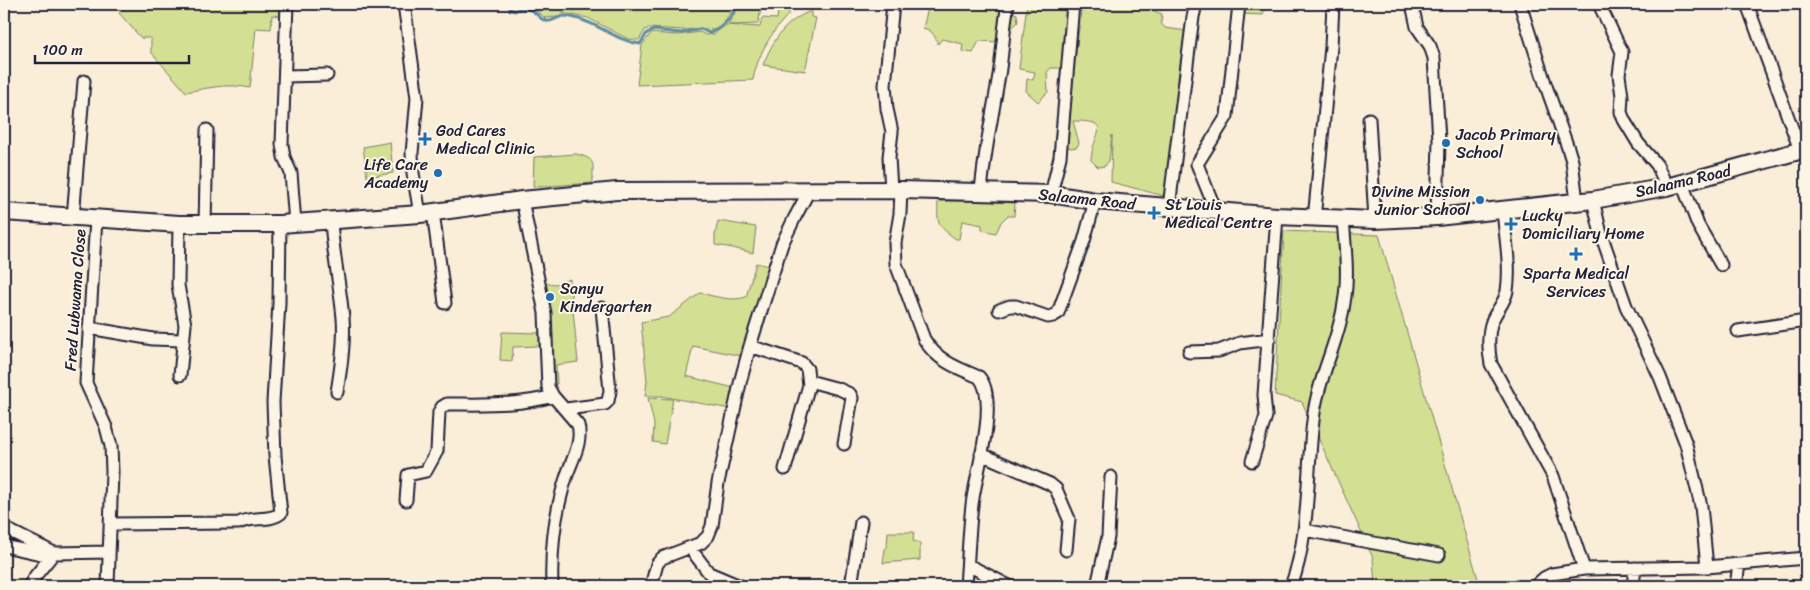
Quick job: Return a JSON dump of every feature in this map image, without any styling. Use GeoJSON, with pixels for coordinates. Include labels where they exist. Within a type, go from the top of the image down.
{"type":"FeatureCollection","features":[{"type":"Feature","properties":{"kind":"main road","name":"Salaama Road"},"geometry":{"type":"LineString","coordinates":[[4,212],[179,224],[287,223],[426,213],[522,200],[617,191],[809,192],[896,190],[1051,194],[1095,201],[1314,219],[1375,220],[1437,217],[1593,200],[1675,185],[1803,150]]}},
{"type":"Feature","properties":{"kind":"street"},"geometry":{"type":"LineString","coordinates":[[108,586],[110,524],[239,523],[247,519],[275,517],[281,513],[274,456],[273,402],[279,303],[291,173],[284,157],[282,144],[287,4]]}},
{"type":"Feature","properties":{"kind":"street"},"geometry":{"type":"LineString","coordinates":[[404,4],[418,98],[412,153],[413,173],[426,213],[445,303]]}},
{"type":"Feature","properties":{"kind":"street"},"geometry":{"type":"LineString","coordinates":[[892,4],[885,85],[892,132],[889,157],[896,190],[896,264],[930,349],[948,363],[979,377],[983,382],[987,404],[987,429],[972,504],[966,586]]}},
{"type":"Feature","properties":{"kind":"street"},"geometry":{"type":"LineString","coordinates":[[981,192],[983,163],[999,79],[1003,30],[1008,4]]}},
{"type":"Feature","properties":{"kind":"street"},"geometry":{"type":"LineString","coordinates":[[1051,194],[1060,157],[1073,4]]}},
{"type":"Feature","properties":{"kind":"street"},"geometry":{"type":"LineString","coordinates":[[1170,207],[1196,4]]}},
{"type":"Feature","properties":{"kind":"street"},"geometry":{"type":"LineString","coordinates":[[1216,211],[1198,164],[1227,116],[1239,4]]}},
{"type":"Feature","properties":{"kind":"street"},"geometry":{"type":"LineString","coordinates":[[1314,219],[1331,47],[1333,4]]}},
{"type":"Feature","properties":{"kind":"street"},"geometry":{"type":"LineString","coordinates":[[1412,4],[1417,27],[1430,46],[1434,58],[1439,131],[1437,217]]}},
{"type":"Feature","properties":{"kind":"street"},"geometry":{"type":"LineString","coordinates":[[1520,4],[1572,161],[1577,202]]}},
{"type":"Feature","properties":{"kind":"street"},"geometry":{"type":"LineString","coordinates":[[1599,4],[1622,52],[1619,75],[1622,96],[1621,112],[1638,143],[1675,185],[1721,265]]}},
{"type":"Feature","properties":{"kind":"street"},"geometry":{"type":"LineString","coordinates":[[1747,4],[1803,150]]}},
{"type":"Feature","properties":{"kind":"street"},"geometry":{"type":"LineString","coordinates":[[285,76],[327,75]]}},
{"type":"Feature","properties":{"kind":"street"},"geometry":{"type":"LineString","coordinates":[[73,218],[84,82]]}},
{"type":"Feature","properties":{"kind":"street"},"geometry":{"type":"LineString","coordinates":[[1369,119],[1375,220]]}},
{"type":"Feature","properties":{"kind":"street"},"geometry":{"type":"LineString","coordinates":[[205,225],[207,130]]}},
{"type":"Feature","properties":{"kind":"street"},"geometry":{"type":"LineString","coordinates":[[651,586],[657,564],[662,558],[701,543],[708,536],[712,526],[722,465],[740,379],[782,244],[809,192]]}},
{"type":"Feature","properties":{"kind":"street"},"geometry":{"type":"LineString","coordinates":[[522,200],[545,313],[548,383],[553,396],[578,425],[579,436],[566,477],[557,515],[551,560],[552,586]]}},
{"type":"Feature","properties":{"kind":"street"},"geometry":{"type":"LineString","coordinates":[[1593,200],[1601,234],[1626,306],[1657,368],[1686,444],[1701,506],[1707,567]]}},
{"type":"Feature","properties":{"kind":"street"},"geometry":{"type":"LineString","coordinates":[[998,310],[1010,306],[1048,317],[1058,313],[1084,241],[1095,201]]}},
{"type":"Feature","properties":{"kind":"street"},"geometry":{"type":"LineString","coordinates":[[1503,210],[1508,282],[1505,301],[1496,313],[1490,328],[1489,355],[1491,364],[1552,476],[1584,569]]}},
{"type":"Feature","properties":{"kind":"street"},"geometry":{"type":"LineString","coordinates":[[1252,461],[1266,416],[1264,395],[1278,216]]}},
{"type":"Feature","properties":{"kind":"street","name":"Fred Lubwama Close"},"geometry":{"type":"LineString","coordinates":[[96,219],[86,384],[106,427],[111,446],[110,524]]}},
{"type":"Feature","properties":{"kind":"street"},"geometry":{"type":"LineString","coordinates":[[1291,586],[1299,562],[1304,530],[1316,403],[1344,303],[1346,279],[1343,219]]}},
{"type":"Feature","properties":{"kind":"street"},"geometry":{"type":"LineString","coordinates":[[331,221],[343,331],[337,392]]}},
{"type":"Feature","properties":{"kind":"street"},"geometry":{"type":"LineString","coordinates":[[179,224],[178,285],[185,325],[180,375]]}},
{"type":"Feature","properties":{"kind":"street"},"geometry":{"type":"LineString","coordinates":[[566,409],[605,404],[608,401],[610,391],[602,308]]}},
{"type":"Feature","properties":{"kind":"street"},"geometry":{"type":"LineString","coordinates":[[1738,331],[1806,321]]}},
{"type":"Feature","properties":{"kind":"street"},"geometry":{"type":"LineString","coordinates":[[89,328],[153,339],[182,340]]}},
{"type":"Feature","properties":{"kind":"street"},"geometry":{"type":"LineString","coordinates":[[1189,352],[1219,351],[1240,344],[1269,339]]}},
{"type":"Feature","properties":{"kind":"street"},"geometry":{"type":"LineString","coordinates":[[750,346],[802,364],[808,369],[809,385],[785,469]]}},
{"type":"Feature","properties":{"kind":"street"},"geometry":{"type":"LineString","coordinates":[[809,381],[840,388],[850,394],[852,398],[844,444]]}},
{"type":"Feature","properties":{"kind":"street"},"geometry":{"type":"LineString","coordinates":[[406,500],[408,475],[426,471],[437,451],[439,412],[446,404],[492,404],[537,400],[553,396]]}},
{"type":"Feature","properties":{"kind":"street"},"geometry":{"type":"LineString","coordinates":[[981,454],[1050,484],[1056,489],[1068,519],[1066,550]]}},
{"type":"Feature","properties":{"kind":"street"},"geometry":{"type":"LineString","coordinates":[[1097,586],[1108,537],[1111,477]]}},
{"type":"Feature","properties":{"kind":"street"},"geometry":{"type":"LineString","coordinates":[[851,586],[861,522]]}},
{"type":"Feature","properties":{"kind":"street"},"geometry":{"type":"LineString","coordinates":[[4,528],[52,554]]}},
{"type":"Feature","properties":{"kind":"street"},"geometry":{"type":"LineString","coordinates":[[1304,530],[1439,555]]}},
{"type":"Feature","properties":{"kind":"street"},"geometry":{"type":"LineString","coordinates":[[4,546],[52,554],[108,552]]}},
{"type":"Feature","properties":{"kind":"street"},"geometry":{"type":"LineString","coordinates":[[690,548],[708,573],[740,586]]}},
{"type":"Feature","properties":{"kind":"street"},"geometry":{"type":"LineString","coordinates":[[29,586],[52,554]]}},
{"type":"Feature","properties":{"kind":"street"},"geometry":{"type":"LineString","coordinates":[[1535,586],[1552,574],[1584,569],[1707,567],[1806,558]]}},
{"type":"Feature","properties":{"kind":"street"},"geometry":{"type":"LineString","coordinates":[[1736,586],[1739,564]]}},
{"type":"Feature","properties":{"kind":"street"},"geometry":{"type":"LineString","coordinates":[[968,565],[1009,586]]}},
{"type":"Feature","properties":{"kind":"street"},"geometry":{"type":"LineString","coordinates":[[1633,586],[1635,568]]}},
{"type":"Feature","properties":{"kind":"green space"},"geometry":{"type":"Polygon","coordinates":[[[129,4],[280,4],[280,16],[272,15],[271,29],[256,28],[250,88],[226,86],[186,92],[151,52],[151,38],[141,38],[119,13],[129,4]]]}},
{"type":"Feature","properties":{"kind":"green space"},"geometry":{"type":"Polygon","coordinates":[[[510,4],[734,4],[726,19],[712,30],[700,28],[685,30],[649,28],[645,30],[639,40],[628,39],[588,18],[562,13],[556,17],[545,18],[530,8],[512,8],[510,4]]]}},
{"type":"Feature","properties":{"kind":"green space"},"geometry":{"type":"Polygon","coordinates":[[[740,4],[762,4],[758,24],[728,24],[740,4]]]}},
{"type":"Feature","properties":{"kind":"green space"},"geometry":{"type":"Polygon","coordinates":[[[779,4],[787,4],[789,14],[765,46],[753,80],[637,85],[642,45],[651,33],[678,35],[700,32],[706,35],[714,34],[726,25],[760,27],[762,18],[777,19],[779,4]]]}},
{"type":"Feature","properties":{"kind":"green space"},"geometry":{"type":"Polygon","coordinates":[[[929,4],[1012,4],[1010,12],[1017,14],[1018,22],[998,42],[979,41],[973,53],[962,51],[963,44],[942,39],[938,44],[933,34],[923,28],[929,4]]]}},
{"type":"Feature","properties":{"kind":"green space"},"geometry":{"type":"Polygon","coordinates":[[[1027,4],[1068,4],[1062,68],[1051,68],[1047,72],[1048,92],[1038,102],[1026,91],[1027,79],[1033,80],[1035,72],[1019,69],[1027,4]]]}},
{"type":"Feature","properties":{"kind":"green space"},"geometry":{"type":"Polygon","coordinates":[[[1082,4],[1151,4],[1149,9],[1162,14],[1161,23],[1165,28],[1187,31],[1168,197],[1111,182],[1112,135],[1109,161],[1105,166],[1098,167],[1091,160],[1098,130],[1098,126],[1094,123],[1073,121],[1079,143],[1077,147],[1071,148],[1066,146],[1082,4]]]}},
{"type":"Feature","properties":{"kind":"green space"},"geometry":{"type":"Polygon","coordinates":[[[1238,4],[1266,4],[1263,15],[1239,14],[1238,4]]]}},
{"type":"Feature","properties":{"kind":"green space"},"geometry":{"type":"Polygon","coordinates":[[[811,11],[811,17],[816,18],[805,71],[763,65],[771,47],[781,32],[794,20],[811,11]]]}},
{"type":"Feature","properties":{"kind":"green space"},"geometry":{"type":"Polygon","coordinates":[[[390,142],[393,173],[367,177],[363,147],[390,142]]]}},
{"type":"Feature","properties":{"kind":"green space"},"geometry":{"type":"Polygon","coordinates":[[[576,154],[591,160],[593,183],[533,187],[534,157],[576,154]]]}},
{"type":"Feature","properties":{"kind":"green space"},"geometry":{"type":"Polygon","coordinates":[[[938,201],[1015,203],[1014,216],[1007,216],[1001,222],[996,233],[982,230],[982,225],[962,221],[959,239],[956,239],[945,231],[938,219],[938,201]]]}},
{"type":"Feature","properties":{"kind":"green space"},"geometry":{"type":"Polygon","coordinates":[[[718,221],[756,227],[753,253],[715,245],[718,221]]]}},
{"type":"Feature","properties":{"kind":"green space"},"geometry":{"type":"Polygon","coordinates":[[[1284,231],[1379,235],[1480,586],[1375,586],[1373,558],[1302,402],[1275,395],[1284,231]]]}},
{"type":"Feature","properties":{"kind":"green space"},"geometry":{"type":"Polygon","coordinates":[[[756,263],[769,266],[741,356],[693,346],[686,376],[734,388],[730,409],[661,396],[645,396],[647,381],[641,322],[669,317],[700,293],[729,299],[746,297],[756,263]]]}},
{"type":"Feature","properties":{"kind":"green space"},"geometry":{"type":"Polygon","coordinates":[[[570,279],[578,362],[556,365],[557,384],[550,387],[551,321],[545,283],[556,284],[570,279]]]}},
{"type":"Feature","properties":{"kind":"green space"},"geometry":{"type":"Polygon","coordinates":[[[502,332],[539,333],[539,346],[513,347],[512,361],[500,360],[502,332]]]}},
{"type":"Feature","properties":{"kind":"green space"},"geometry":{"type":"Polygon","coordinates":[[[648,398],[673,399],[665,444],[653,442],[654,424],[648,398]]]}},
{"type":"Feature","properties":{"kind":"green space"},"geometry":{"type":"Polygon","coordinates":[[[888,532],[914,532],[913,541],[920,543],[920,560],[883,563],[888,532]]]}},
{"type":"Feature","properties":{"kind":"waterway"},"geometry":{"type":"LineString","coordinates":[[508,4],[511,10],[515,11],[520,8],[531,10],[546,21],[564,16],[579,19],[624,40],[640,44],[647,33],[654,30],[681,33],[701,29],[709,33],[719,28],[733,13],[738,4]]}},
{"type":"Feature","properties":{"kind":"place","name":"God Cares Medical Clinic"},"geometry":{"type":"Point","coordinates":[425,139]}},
{"type":"Feature","properties":{"kind":"place","name":"Jacob Primary School"},"geometry":{"type":"Point","coordinates":[1446,143]}},
{"type":"Feature","properties":{"kind":"place","name":"Life Care Academy"},"geometry":{"type":"Point","coordinates":[438,173]}},
{"type":"Feature","properties":{"kind":"place","name":"Divine Mission Junior School"},"geometry":{"type":"Point","coordinates":[1480,200]}},
{"type":"Feature","properties":{"kind":"place","name":"St Louis Medical Centre"},"geometry":{"type":"Point","coordinates":[1154,213]}},
{"type":"Feature","properties":{"kind":"place","name":"Lucky Domiciliary Home"},"geometry":{"type":"Point","coordinates":[1511,224]}},
{"type":"Feature","properties":{"kind":"place","name":"Sparta Medical Services"},"geometry":{"type":"Point","coordinates":[1576,254]}},
{"type":"Feature","properties":{"kind":"place","name":"Sanyu Kindergarten"},"geometry":{"type":"Point","coordinates":[550,297]}}]}
